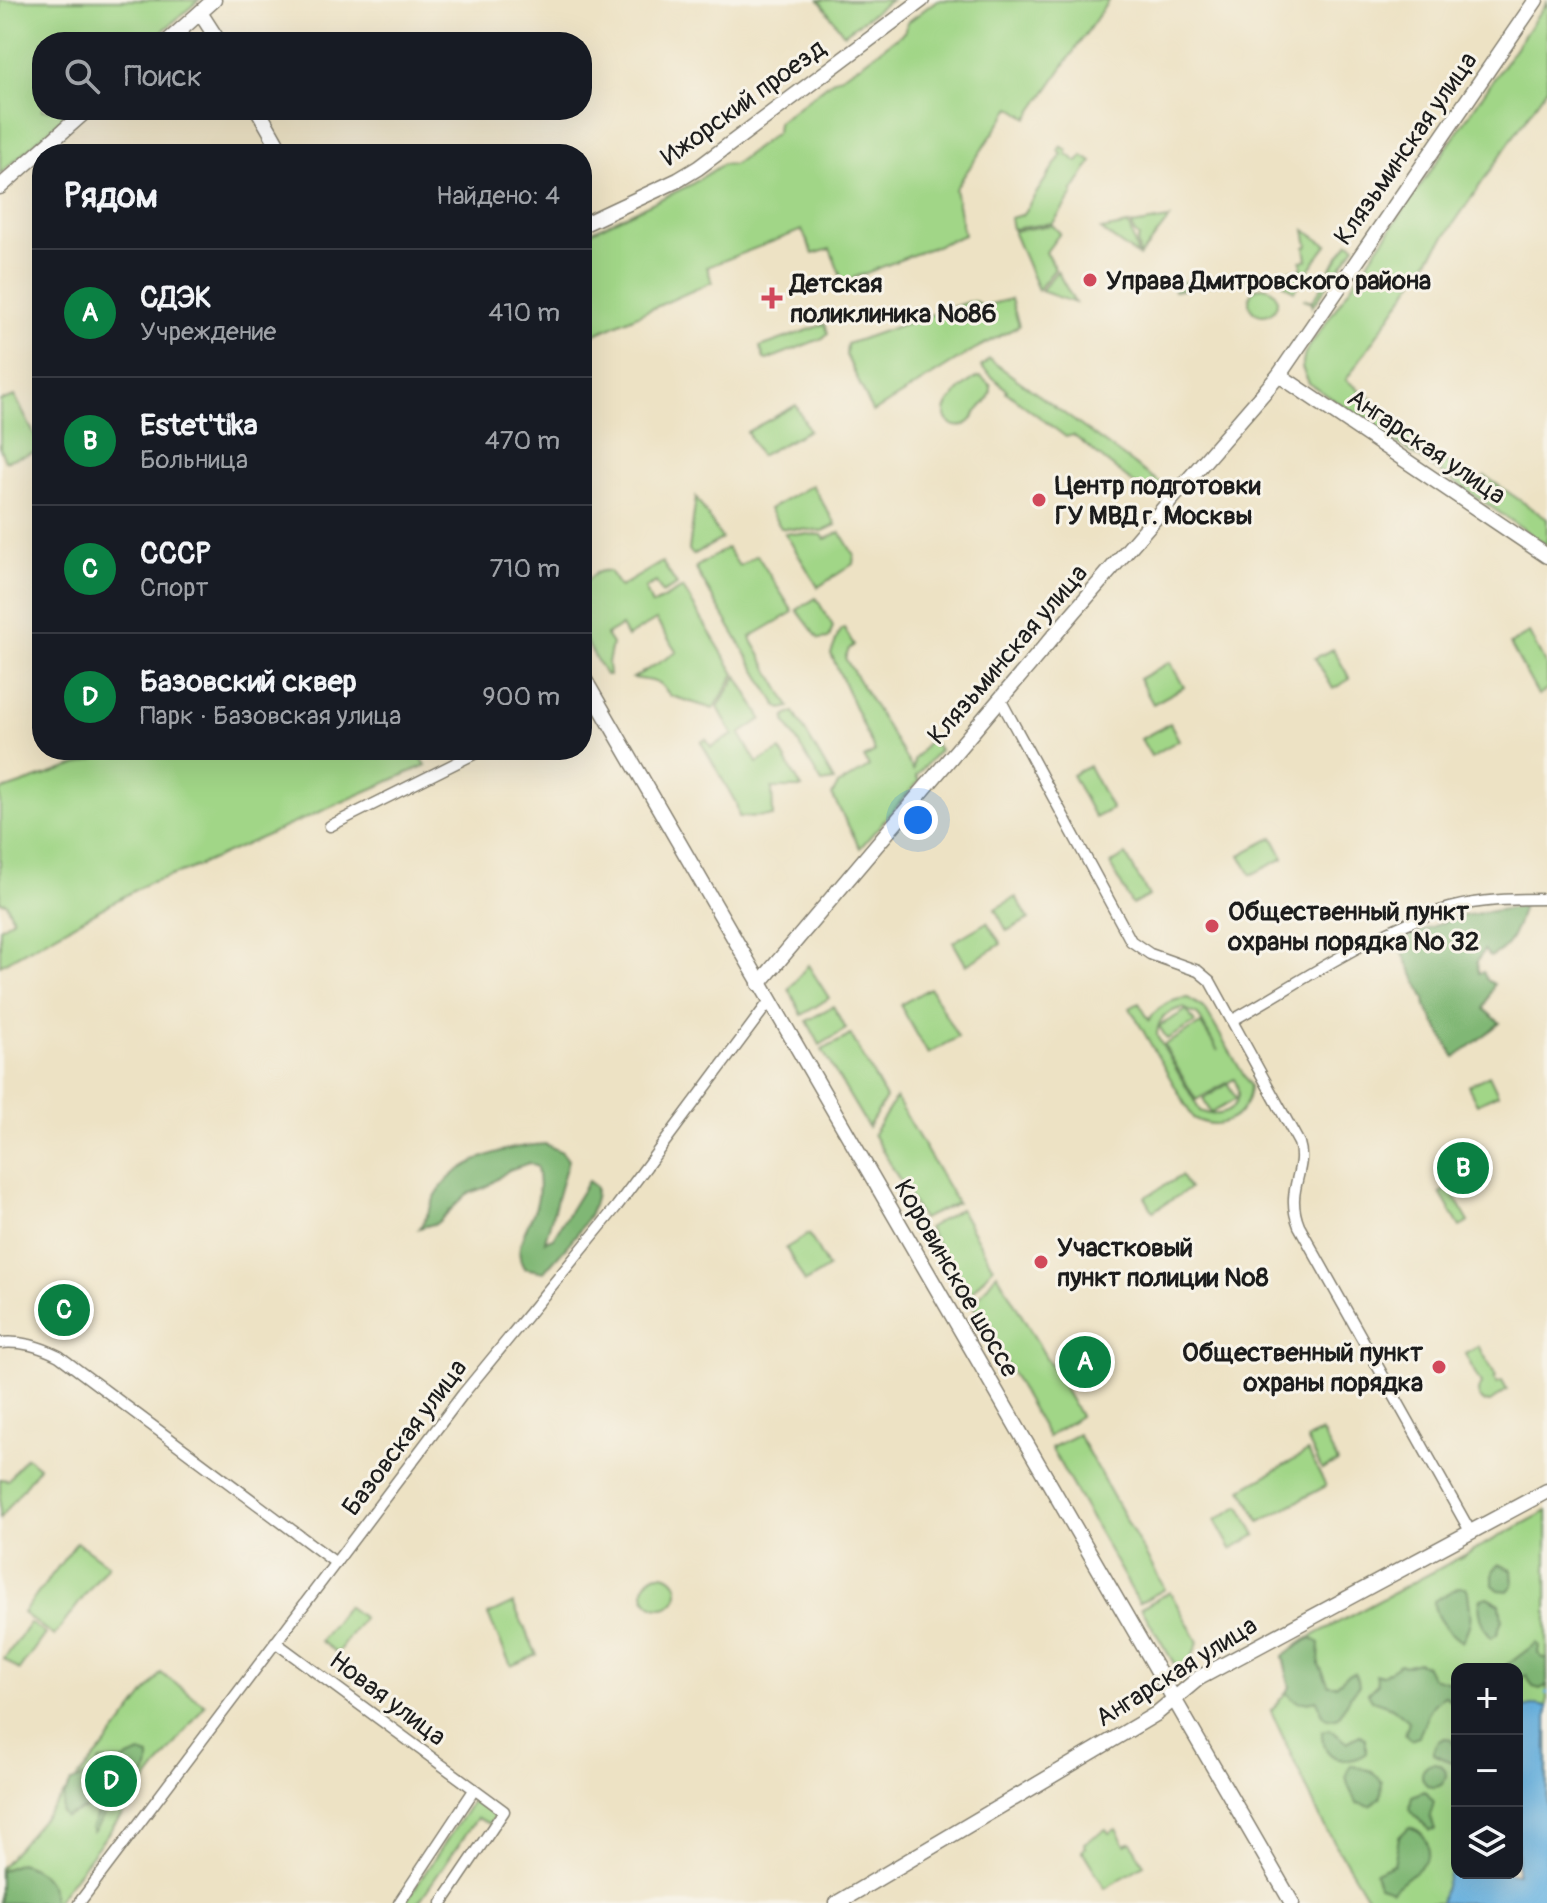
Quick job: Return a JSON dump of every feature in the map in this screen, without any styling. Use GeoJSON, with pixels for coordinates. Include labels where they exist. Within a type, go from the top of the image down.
{"type":"FeatureCollection","features":[{"type":"Feature","properties":{"kind":"street"},"geometry":{"type":"LineString","coordinates":[[179,32],[214,0]]}},
{"type":"Feature","properties":{"kind":"street","name":"Ижорский проезд"},"geometry":{"type":"LineString","coordinates":[[592,220],[698,168],[922,0]]}},
{"type":"Feature","properties":{"kind":"street","name":"Клязьминская улица"},"geometry":{"type":"LineString","coordinates":[[759,984],[1279,375],[1536,0]]}},
{"type":"Feature","properties":{"kind":"street"},"geometry":{"type":"LineString","coordinates":[[201,14],[213,32]]}},
{"type":"Feature","properties":{"kind":"street"},"geometry":{"type":"LineString","coordinates":[[49,144],[76,120]]}},
{"type":"Feature","properties":{"kind":"street"},"geometry":{"type":"LineString","coordinates":[[264,120],[277,144]]}},
{"type":"Feature","properties":{"kind":"street"},"geometry":{"type":"LineString","coordinates":[[0,187],[32,159]]}},
{"type":"Feature","properties":{"kind":"street","name":"Ангарская улица"},"geometry":{"type":"LineString","coordinates":[[1279,375],[1547,556]]}},
{"type":"Feature","properties":{"kind":"street"},"geometry":{"type":"LineString","coordinates":[[1000,699],[1131,941],[1150,954],[1205,976],[1233,1020],[1299,1143],[1302,1159],[1292,1200],[1299,1226],[1470,1531]]}},
{"type":"Feature","properties":{"kind":"street","name":"Коровинское шоссе"},"geometry":{"type":"LineString","coordinates":[[592,705],[759,984],[1292,1903]]}},
{"type":"Feature","properties":{"kind":"street"},"geometry":{"type":"LineString","coordinates":[[330,826],[462,760]]}},
{"type":"Feature","properties":{"kind":"street"},"geometry":{"type":"LineString","coordinates":[[1233,1020],[1413,921],[1485,901],[1547,899]]}},
{"type":"Feature","properties":{"kind":"street","name":"Базовская улица"},"geometry":{"type":"LineString","coordinates":[[79,1903],[500,1346],[617,1206],[769,1002]]}},
{"type":"Feature","properties":{"kind":"street"},"geometry":{"type":"LineString","coordinates":[[0,1343],[40,1346],[59,1356],[336,1563]]}},
{"type":"Feature","properties":{"kind":"street","name":"Ангарская улица"},"geometry":{"type":"LineString","coordinates":[[837,1903],[1156,1714],[1199,1678],[1547,1491]]}},
{"type":"Feature","properties":{"kind":"street","name":"Новая улица"},"geometry":{"type":"LineString","coordinates":[[275,1642],[504,1811],[442,1903]]}},
{"type":"Feature","properties":{"kind":"street"},"geometry":{"type":"LineString","coordinates":[[399,1903],[474,1790]]}},
{"type":"Feature","properties":{"kind":"green space"},"geometry":{"type":"Polygon","coordinates":[[[0,0],[199,0],[162,32],[32,32],[32,120],[61,120],[0,174],[0,0]]]}},
{"type":"Feature","properties":{"kind":"green space"},"geometry":{"type":"Polygon","coordinates":[[[819,0],[891,0],[844,34],[819,0]]]}},
{"type":"Feature","properties":{"kind":"green space"},"geometry":{"type":"Polygon","coordinates":[[[937,0],[1109,0],[1028,118],[1011,107],[955,189],[964,235],[843,282],[830,249],[813,254],[802,230],[707,267],[712,282],[592,336],[592,231],[690,185],[723,164],[733,165],[777,132],[778,122],[904,32],[908,22],[937,0]]]}},
{"type":"Feature","properties":{"kind":"green space"},"geometry":{"type":"Polygon","coordinates":[[[1547,2],[1547,88],[1346,380],[1374,400],[1369,408],[1479,484],[1485,476],[1547,519],[1547,545],[1309,383],[1302,368],[1305,353],[1547,2]]]}},
{"type":"Feature","properties":{"kind":"green space"},"geometry":{"type":"Polygon","coordinates":[[[1061,146],[1078,162],[1083,156],[1092,162],[1053,223],[1012,229],[1010,218],[1022,215],[1062,154],[1058,151],[1061,146]]]}},
{"type":"Feature","properties":{"kind":"green space"},"geometry":{"type":"Polygon","coordinates":[[[1169,219],[1140,256],[1139,237],[1132,225],[1169,219]]]}},
{"type":"Feature","properties":{"kind":"green space"},"geometry":{"type":"Polygon","coordinates":[[[1052,225],[1060,233],[1046,252],[1055,269],[1038,290],[1013,231],[1052,225]]]}},
{"type":"Feature","properties":{"kind":"green space"},"geometry":{"type":"Polygon","coordinates":[[[1129,225],[1138,256],[1101,230],[1129,225]]]}},
{"type":"Feature","properties":{"kind":"green space"},"geometry":{"type":"Polygon","coordinates":[[[1305,230],[1327,245],[1294,291],[1272,273],[1302,269],[1301,261],[1307,260],[1305,230]]]}},
{"type":"Feature","properties":{"kind":"green space"},"geometry":{"type":"Polygon","coordinates":[[[1349,242],[1355,246],[1312,307],[1312,303],[1303,299],[1312,301],[1349,242]]]}},
{"type":"Feature","properties":{"kind":"green space"},"geometry":{"type":"Polygon","coordinates":[[[1258,270],[1259,277],[1174,291],[1173,284],[1258,270]]]}},
{"type":"Feature","properties":{"kind":"green space"},"geometry":{"type":"Polygon","coordinates":[[[1057,271],[1075,303],[1041,291],[1057,271]]]}},
{"type":"Feature","properties":{"kind":"green space"},"geometry":{"type":"Polygon","coordinates":[[[1263,287],[1273,291],[1277,301],[1273,311],[1263,315],[1253,311],[1249,301],[1253,291],[1263,287]]]}},
{"type":"Feature","properties":{"kind":"green space"},"geometry":{"type":"Polygon","coordinates":[[[1011,299],[1019,326],[975,349],[873,412],[846,355],[847,344],[973,300],[983,306],[1011,299]]]}},
{"type":"Feature","properties":{"kind":"green space"},"geometry":{"type":"Polygon","coordinates":[[[825,324],[828,333],[823,338],[764,359],[760,347],[825,324]]]}},
{"type":"Feature","properties":{"kind":"green space"},"geometry":{"type":"Polygon","coordinates":[[[989,359],[1164,485],[1153,499],[1073,435],[1066,437],[1006,392],[981,367],[989,359]]]}},
{"type":"Feature","properties":{"kind":"green space"},"geometry":{"type":"Polygon","coordinates":[[[981,377],[991,386],[989,397],[969,422],[953,425],[945,416],[946,407],[965,385],[981,377]]]}},
{"type":"Feature","properties":{"kind":"green space"},"geometry":{"type":"Polygon","coordinates":[[[15,396],[32,430],[32,453],[5,461],[0,448],[0,401],[15,396]]]}},
{"type":"Feature","properties":{"kind":"green space"},"geometry":{"type":"Polygon","coordinates":[[[796,405],[809,430],[760,456],[747,432],[796,405]]]}},
{"type":"Feature","properties":{"kind":"green space"},"geometry":{"type":"Polygon","coordinates":[[[812,485],[836,525],[823,531],[781,528],[769,509],[812,485]]]}},
{"type":"Feature","properties":{"kind":"green space"},"geometry":{"type":"Polygon","coordinates":[[[696,497],[722,539],[693,555],[689,550],[696,497]]]}},
{"type":"Feature","properties":{"kind":"green space"},"geometry":{"type":"Polygon","coordinates":[[[840,532],[854,555],[853,564],[818,587],[785,533],[822,535],[825,539],[840,532]]]}},
{"type":"Feature","properties":{"kind":"green space"},"geometry":{"type":"Polygon","coordinates":[[[727,548],[739,566],[757,555],[793,612],[750,637],[790,707],[782,709],[777,706],[697,571],[696,567],[727,548]]]}},
{"type":"Feature","properties":{"kind":"green space"},"geometry":{"type":"Polygon","coordinates":[[[662,562],[677,585],[662,593],[656,582],[645,588],[652,605],[683,588],[735,674],[714,709],[671,696],[660,684],[633,678],[677,652],[656,620],[627,637],[621,626],[606,635],[612,644],[609,675],[605,675],[592,652],[592,576],[597,572],[609,571],[620,587],[662,562]]]}},
{"type":"Feature","properties":{"kind":"green space"},"geometry":{"type":"Polygon","coordinates":[[[816,598],[833,626],[829,638],[819,639],[797,610],[816,598]]]}},
{"type":"Feature","properties":{"kind":"green space"},"geometry":{"type":"Polygon","coordinates":[[[844,628],[854,645],[845,658],[913,770],[914,760],[929,741],[933,741],[939,750],[916,776],[919,781],[860,848],[832,795],[838,785],[869,767],[864,758],[875,752],[831,654],[840,630],[844,628]]]}},
{"type":"Feature","properties":{"kind":"green space"},"geometry":{"type":"Polygon","coordinates":[[[1529,633],[1547,667],[1547,690],[1538,695],[1510,644],[1529,633]]]}},
{"type":"Feature","properties":{"kind":"green space"},"geometry":{"type":"Polygon","coordinates":[[[1333,649],[1350,679],[1333,689],[1315,658],[1333,649]]]}},
{"type":"Feature","properties":{"kind":"green space"},"geometry":{"type":"Polygon","coordinates":[[[1170,662],[1184,687],[1153,704],[1139,679],[1170,662]]]}},
{"type":"Feature","properties":{"kind":"green space"},"geometry":{"type":"Polygon","coordinates":[[[737,676],[762,719],[740,734],[757,763],[780,750],[802,788],[772,788],[773,816],[739,817],[736,803],[701,742],[706,739],[711,747],[733,735],[718,707],[737,676]]]}},
{"type":"Feature","properties":{"kind":"green space"},"geometry":{"type":"Polygon","coordinates":[[[794,712],[834,781],[822,783],[785,721],[786,716],[794,712]]]}},
{"type":"Feature","properties":{"kind":"green space"},"geometry":{"type":"Polygon","coordinates":[[[1170,723],[1179,740],[1151,756],[1141,739],[1170,723]]]}},
{"type":"Feature","properties":{"kind":"green space"},"geometry":{"type":"Polygon","coordinates":[[[91,760],[423,760],[426,765],[186,871],[148,883],[0,965],[0,928],[13,919],[6,903],[0,902],[0,791],[91,760]]]}},
{"type":"Feature","properties":{"kind":"green space"},"geometry":{"type":"Polygon","coordinates":[[[1089,766],[1112,809],[1095,818],[1072,775],[1089,766]]]}},
{"type":"Feature","properties":{"kind":"green space"},"geometry":{"type":"Polygon","coordinates":[[[1273,837],[1284,858],[1251,875],[1240,855],[1273,837]]]}},
{"type":"Feature","properties":{"kind":"green space"},"geometry":{"type":"Polygon","coordinates":[[[1126,855],[1149,896],[1132,905],[1110,864],[1126,855]]]}},
{"type":"Feature","properties":{"kind":"green space"},"geometry":{"type":"Polygon","coordinates":[[[1016,897],[1029,919],[1007,931],[995,909],[1016,897]]]}},
{"type":"Feature","properties":{"kind":"green space"},"geometry":{"type":"Polygon","coordinates":[[[1523,906],[1509,942],[1490,957],[1484,950],[1477,962],[1478,973],[1483,972],[1487,980],[1494,984],[1484,1009],[1500,1023],[1455,1058],[1426,1007],[1397,941],[1456,917],[1523,906]]]}},
{"type":"Feature","properties":{"kind":"green space"},"geometry":{"type":"Polygon","coordinates":[[[987,922],[1001,944],[966,965],[953,942],[987,922]]]}},
{"type":"Feature","properties":{"kind":"green space"},"geometry":{"type":"Polygon","coordinates":[[[808,965],[829,998],[802,1015],[789,989],[808,965]]]}},
{"type":"Feature","properties":{"kind":"green space"},"geometry":{"type":"Polygon","coordinates":[[[930,988],[958,1037],[928,1054],[900,1005],[930,988]]]}},
{"type":"Feature","properties":{"kind":"green space"},"geometry":{"type":"Polygon","coordinates":[[[1188,998],[1205,1009],[1250,1086],[1244,1106],[1238,1114],[1223,1123],[1213,1124],[1193,1118],[1130,1008],[1139,1003],[1149,1020],[1161,1007],[1188,998]],[[1183,1008],[1172,1011],[1161,1020],[1157,1036],[1200,1111],[1217,1114],[1236,1103],[1238,1088],[1234,1079],[1196,1100],[1164,1045],[1201,1024],[1218,1051],[1198,1015],[1183,1008]]]}},
{"type":"Feature","properties":{"kind":"green space"},"geometry":{"type":"Polygon","coordinates":[[[833,1006],[846,1029],[820,1045],[807,1021],[833,1006]]]}},
{"type":"Feature","properties":{"kind":"green space"},"geometry":{"type":"Polygon","coordinates":[[[1187,1010],[1195,1023],[1167,1039],[1159,1026],[1187,1010]]]}},
{"type":"Feature","properties":{"kind":"green space"},"geometry":{"type":"Polygon","coordinates":[[[851,1035],[886,1098],[868,1127],[822,1050],[851,1035]]]}},
{"type":"Feature","properties":{"kind":"green space"},"geometry":{"type":"Polygon","coordinates":[[[1489,1075],[1498,1094],[1477,1104],[1468,1086],[1489,1075]]]}},
{"type":"Feature","properties":{"kind":"green space"},"geometry":{"type":"Polygon","coordinates":[[[1228,1084],[1236,1099],[1211,1113],[1203,1099],[1228,1084]]]}},
{"type":"Feature","properties":{"kind":"green space"},"geometry":{"type":"Polygon","coordinates":[[[896,1098],[957,1203],[922,1219],[873,1134],[896,1098]]]}},
{"type":"Feature","properties":{"kind":"green space"},"geometry":{"type":"Polygon","coordinates":[[[545,1144],[562,1152],[568,1160],[545,1241],[553,1238],[588,1181],[596,1187],[595,1199],[585,1222],[544,1272],[524,1268],[520,1260],[522,1237],[538,1196],[537,1167],[529,1163],[509,1170],[486,1187],[467,1194],[437,1223],[419,1228],[445,1183],[469,1164],[499,1152],[545,1144]]]}},
{"type":"Feature","properties":{"kind":"green space"},"geometry":{"type":"Polygon","coordinates":[[[1181,1176],[1189,1189],[1153,1211],[1145,1197],[1181,1176]]]}},
{"type":"Feature","properties":{"kind":"green space"},"geometry":{"type":"Polygon","coordinates":[[[1449,1188],[1469,1222],[1460,1227],[1440,1193],[1449,1188]]]}},
{"type":"Feature","properties":{"kind":"green space"},"geometry":{"type":"Polygon","coordinates":[[[960,1209],[993,1267],[967,1298],[928,1228],[960,1209]]]}},
{"type":"Feature","properties":{"kind":"green space"},"geometry":{"type":"Polygon","coordinates":[[[809,1234],[828,1268],[805,1282],[786,1248],[809,1234]]]}},
{"type":"Feature","properties":{"kind":"green space"},"geometry":{"type":"Polygon","coordinates":[[[997,1273],[1080,1416],[1048,1437],[973,1305],[997,1273]]]}},
{"type":"Feature","properties":{"kind":"green space"},"geometry":{"type":"Polygon","coordinates":[[[1479,1346],[1497,1383],[1502,1381],[1507,1390],[1490,1402],[1479,1397],[1481,1384],[1465,1354],[1479,1346]]]}},
{"type":"Feature","properties":{"kind":"green space"},"geometry":{"type":"Polygon","coordinates":[[[1322,1432],[1338,1462],[1322,1470],[1307,1439],[1322,1432]]]}},
{"type":"Feature","properties":{"kind":"green space"},"geometry":{"type":"Polygon","coordinates":[[[1078,1434],[1165,1589],[1139,1603],[1051,1448],[1078,1434]]]}},
{"type":"Feature","properties":{"kind":"green space"},"geometry":{"type":"Polygon","coordinates":[[[1308,1452],[1326,1486],[1260,1522],[1242,1489],[1308,1452]]]}},
{"type":"Feature","properties":{"kind":"green space"},"geometry":{"type":"Polygon","coordinates":[[[26,1457],[39,1467],[0,1519],[0,1479],[8,1480],[26,1457]]]}},
{"type":"Feature","properties":{"kind":"green space"},"geometry":{"type":"Polygon","coordinates":[[[1240,1506],[1256,1535],[1231,1549],[1215,1520],[1240,1506]]]}},
{"type":"Feature","properties":{"kind":"green space"},"geometry":{"type":"Polygon","coordinates":[[[1547,1511],[1547,1903],[1371,1903],[1322,1822],[1271,1711],[1290,1687],[1283,1656],[1305,1640],[1547,1511]]]}},
{"type":"Feature","properties":{"kind":"green space"},"geometry":{"type":"Polygon","coordinates":[[[77,1542],[108,1565],[54,1636],[23,1613],[77,1542]]]}},
{"type":"Feature","properties":{"kind":"green space"},"geometry":{"type":"Polygon","coordinates":[[[1499,1564],[1512,1570],[1513,1585],[1508,1591],[1499,1590],[1493,1585],[1493,1571],[1499,1564]]]}},
{"type":"Feature","properties":{"kind":"green space"},"geometry":{"type":"Polygon","coordinates":[[[661,1574],[673,1579],[678,1591],[673,1603],[661,1608],[649,1603],[644,1591],[649,1579],[661,1574]]]}},
{"type":"Feature","properties":{"kind":"green space"},"geometry":{"type":"Polygon","coordinates":[[[1459,1587],[1467,1589],[1470,1613],[1469,1626],[1462,1642],[1439,1619],[1434,1607],[1434,1601],[1459,1587]]]}},
{"type":"Feature","properties":{"kind":"green space"},"geometry":{"type":"Polygon","coordinates":[[[1170,1592],[1198,1642],[1188,1667],[1175,1665],[1141,1608],[1170,1592]]]}},
{"type":"Feature","properties":{"kind":"green space"},"geometry":{"type":"Polygon","coordinates":[[[1487,1597],[1500,1604],[1502,1620],[1497,1634],[1491,1638],[1479,1609],[1481,1599],[1487,1597]]]}},
{"type":"Feature","properties":{"kind":"green space"},"geometry":{"type":"Polygon","coordinates":[[[513,1603],[537,1655],[511,1666],[488,1615],[513,1603]]]}},
{"type":"Feature","properties":{"kind":"green space"},"geometry":{"type":"Polygon","coordinates":[[[347,1606],[363,1618],[337,1653],[320,1641],[347,1606]]]}},
{"type":"Feature","properties":{"kind":"green space"},"geometry":{"type":"Polygon","coordinates":[[[30,1623],[45,1634],[19,1670],[4,1659],[30,1623]]]}},
{"type":"Feature","properties":{"kind":"green space"},"geometry":{"type":"Polygon","coordinates":[[[1311,1638],[1320,1643],[1319,1665],[1329,1685],[1336,1685],[1354,1673],[1358,1679],[1359,1687],[1349,1697],[1339,1717],[1329,1719],[1317,1700],[1300,1702],[1286,1692],[1290,1687],[1283,1656],[1311,1638]]]}},
{"type":"Feature","properties":{"kind":"green space"},"geometry":{"type":"Polygon","coordinates":[[[1536,1643],[1538,1653],[1547,1658],[1547,1686],[1540,1689],[1533,1687],[1526,1675],[1523,1677],[1523,1663],[1510,1663],[1536,1643]]]}},
{"type":"Feature","properties":{"kind":"green space"},"geometry":{"type":"Polygon","coordinates":[[[1418,1662],[1425,1665],[1431,1677],[1451,1681],[1451,1700],[1445,1696],[1434,1704],[1418,1737],[1411,1740],[1405,1735],[1409,1721],[1392,1707],[1372,1700],[1368,1693],[1378,1683],[1376,1675],[1383,1675],[1400,1664],[1404,1666],[1418,1662]]]}},
{"type":"Feature","properties":{"kind":"green space"},"geometry":{"type":"Polygon","coordinates":[[[161,1673],[205,1705],[55,1903],[0,1903],[0,1868],[101,1751],[161,1673]]]}},
{"type":"Feature","properties":{"kind":"green space"},"geometry":{"type":"Polygon","coordinates":[[[1329,1729],[1347,1742],[1360,1735],[1366,1739],[1366,1753],[1351,1760],[1336,1758],[1325,1748],[1323,1740],[1322,1731],[1329,1729]]]}},
{"type":"Feature","properties":{"kind":"green space"},"geometry":{"type":"Polygon","coordinates":[[[1451,1739],[1451,1762],[1434,1754],[1439,1740],[1451,1739]]]}},
{"type":"Feature","properties":{"kind":"green space"},"geometry":{"type":"Polygon","coordinates":[[[140,1753],[149,1756],[146,1775],[117,1799],[93,1832],[91,1828],[97,1814],[92,1806],[65,1817],[61,1813],[71,1782],[89,1776],[100,1761],[124,1760],[140,1753]]]}},
{"type":"Feature","properties":{"kind":"green space"},"geometry":{"type":"Polygon","coordinates":[[[1434,1763],[1442,1767],[1446,1775],[1442,1783],[1434,1787],[1426,1783],[1422,1775],[1426,1767],[1434,1763]]]}},
{"type":"Feature","properties":{"kind":"green space"},"geometry":{"type":"Polygon","coordinates":[[[1351,1765],[1372,1771],[1382,1782],[1381,1796],[1371,1806],[1357,1803],[1349,1789],[1347,1775],[1351,1765]]]}},
{"type":"Feature","properties":{"kind":"green space"},"geometry":{"type":"Polygon","coordinates":[[[1425,1791],[1434,1802],[1430,1816],[1435,1829],[1430,1830],[1409,1810],[1412,1796],[1425,1791]]]}},
{"type":"Feature","properties":{"kind":"green space"},"geometry":{"type":"Polygon","coordinates":[[[477,1800],[494,1809],[490,1824],[477,1818],[418,1903],[405,1903],[472,1802],[477,1800]]]}},
{"type":"Feature","properties":{"kind":"green space"},"geometry":{"type":"Polygon","coordinates":[[[1409,1827],[1425,1838],[1428,1854],[1419,1867],[1393,1890],[1379,1886],[1375,1872],[1394,1864],[1399,1837],[1409,1827]]]}},
{"type":"Feature","properties":{"kind":"green space"},"geometry":{"type":"Polygon","coordinates":[[[1106,1829],[1109,1833],[1116,1829],[1125,1845],[1131,1842],[1144,1865],[1105,1888],[1082,1850],[1086,1847],[1084,1843],[1106,1829]]]}},
{"type":"Feature","properties":{"kind":"green space"},"geometry":{"type":"Polygon","coordinates":[[[19,1863],[33,1868],[44,1877],[51,1888],[53,1903],[0,1903],[0,1871],[19,1863]]]}},
{"type":"Feature","properties":{"kind":"water"},"geometry":{"type":"Polygon","coordinates":[[[1536,1705],[1547,1707],[1546,1903],[1441,1903],[1451,1870],[1451,1879],[1523,1879],[1525,1708],[1536,1705]]]}},
{"type":"Feature","properties":{"kind":"place","name":"Управа Дмитровского района"},"geometry":{"type":"Point","coordinates":[1090,280]}},
{"type":"Feature","properties":{"kind":"place","name":"Детская поликлиника №86"},"geometry":{"type":"Point","coordinates":[772,298]}},
{"type":"Feature","properties":{"kind":"place","name":"Центр подготовки ГУ МВД г. Москвы"},"geometry":{"type":"Point","coordinates":[1039,500]}},
{"type":"Feature","properties":{"kind":"place","name":"Общественный пункт охраны порядка № 32"},"geometry":{"type":"Point","coordinates":[1212,926]}},
{"type":"Feature","properties":{"kind":"place","name":"Estet'tika"},"geometry":{"type":"Point","coordinates":[1463,1168]}},
{"type":"Feature","properties":{"kind":"place","name":"Участковый пункт полиции №8"},"geometry":{"type":"Point","coordinates":[1041,1262]}},
{"type":"Feature","properties":{"kind":"place","name":"СССР"},"geometry":{"type":"Point","coordinates":[64,1310]}},
{"type":"Feature","properties":{"kind":"place","name":"СДЭК"},"geometry":{"type":"Point","coordinates":[1085,1362]}},
{"type":"Feature","properties":{"kind":"place","name":"Общественный пункт охраны порядка"},"geometry":{"type":"Point","coordinates":[1439,1367]}},
{"type":"Feature","properties":{"kind":"place","name":"Базовский сквер"},"geometry":{"type":"Point","coordinates":[111,1781]}}]}
